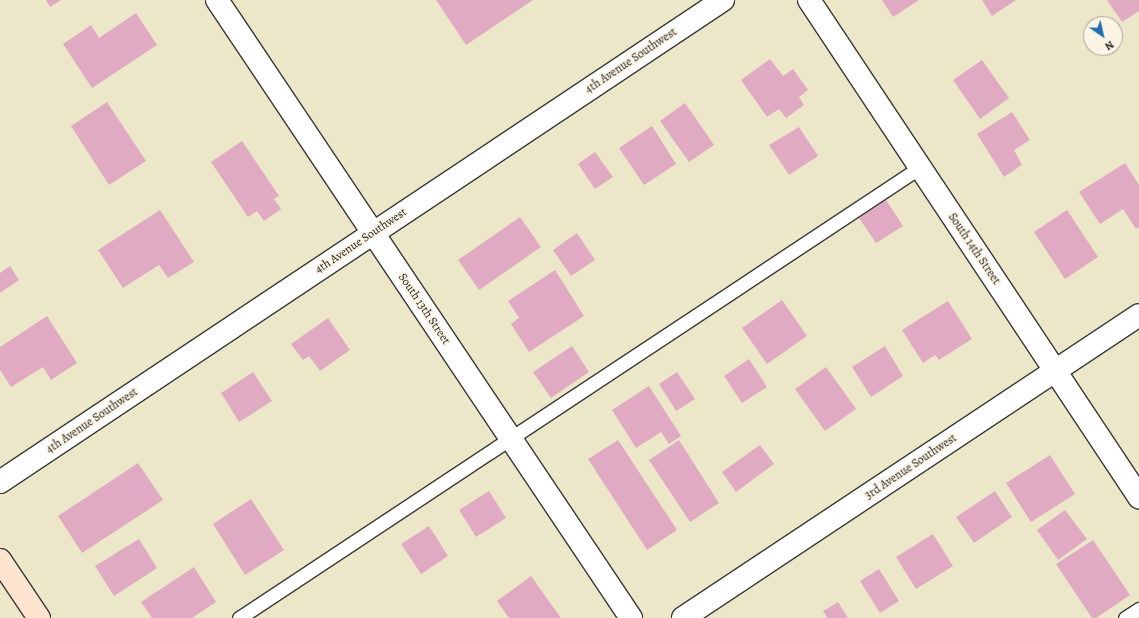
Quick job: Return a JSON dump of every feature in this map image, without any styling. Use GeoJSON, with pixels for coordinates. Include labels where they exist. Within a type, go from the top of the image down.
{"type":"FeatureCollection","features":[{"type":"Feature","properties":{"kind":"street","name":"South 13th Street"},"geometry":{"type":"LineString","coordinates":[[217,0],[631,618]]}},
{"type":"Feature","properties":{"kind":"street","name":"4th Avenue Southwest"},"geometry":{"type":"LineString","coordinates":[[0,482],[723,0]]}},
{"type":"Feature","properties":{"kind":"street","name":"South 14th Street"},"geometry":{"type":"LineString","coordinates":[[809,0],[919,168],[1139,497]]}},
{"type":"Feature","properties":{"kind":"street","name":"3rd Avenue Southwest"},"geometry":{"type":"LineString","coordinates":[[683,618],[1139,315]]}},
{"type":"Feature","properties":{"kind":"street"},"geometry":{"type":"LineString","coordinates":[[0,560],[39,618]]}},
{"type":"Feature","properties":{"kind":"lane"},"geometry":{"type":"LineString","coordinates":[[239,618],[510,437],[919,168]]}},
{"type":"Feature","properties":{"kind":"lane"},"geometry":{"type":"LineString","coordinates":[[1126,618],[1139,609]]}},
{"type":"Feature","properties":{"kind":"building"},"geometry":{"type":"Polygon","coordinates":[[[46,0],[61,0],[50,7],[46,0]]]}},
{"type":"Feature","properties":{"kind":"building"},"geometry":{"type":"Polygon","coordinates":[[[436,0],[533,0],[466,45],[436,0]]]}},
{"type":"Feature","properties":{"kind":"building"},"geometry":{"type":"Polygon","coordinates":[[[882,0],[919,0],[893,17],[882,0]]]}},
{"type":"Feature","properties":{"kind":"building"},"geometry":{"type":"Polygon","coordinates":[[[982,0],[1016,0],[992,16],[982,0]]]}},
{"type":"Feature","properties":{"kind":"building"},"geometry":{"type":"Polygon","coordinates":[[[1107,0],[1139,0],[1139,11],[1123,21],[1123,16],[1118,16],[1107,0]]]}},
{"type":"Feature","properties":{"kind":"building"},"geometry":{"type":"Polygon","coordinates":[[[136,13],[157,45],[92,88],[63,44],[91,25],[99,38],[136,13]]]}},
{"type":"Feature","properties":{"kind":"building"},"geometry":{"type":"Polygon","coordinates":[[[770,59],[783,76],[793,69],[808,90],[799,97],[804,105],[786,118],[779,109],[767,117],[741,80],[770,59]]]}},
{"type":"Feature","properties":{"kind":"building"},"geometry":{"type":"Polygon","coordinates":[[[982,60],[1009,98],[980,119],[953,80],[982,60]]]}},
{"type":"Feature","properties":{"kind":"building"},"geometry":{"type":"Polygon","coordinates":[[[107,102],[146,161],[109,185],[71,126],[107,102]]]}},
{"type":"Feature","properties":{"kind":"building"},"geometry":{"type":"Polygon","coordinates":[[[685,103],[714,145],[689,162],[660,121],[685,103]]]}},
{"type":"Feature","properties":{"kind":"building"},"geometry":{"type":"Polygon","coordinates":[[[1012,112],[1030,140],[1014,150],[1022,165],[1004,177],[977,134],[1012,112]]]}},
{"type":"Feature","properties":{"kind":"building"},"geometry":{"type":"Polygon","coordinates":[[[652,126],[676,164],[644,185],[619,148],[652,126]]]}},
{"type":"Feature","properties":{"kind":"building"},"geometry":{"type":"Polygon","coordinates":[[[799,127],[818,156],[789,175],[769,145],[799,127]]]}},
{"type":"Feature","properties":{"kind":"building"},"geometry":{"type":"Polygon","coordinates":[[[242,141],[279,196],[274,199],[281,209],[264,221],[257,211],[248,217],[211,162],[242,141]]]}},
{"type":"Feature","properties":{"kind":"building"},"geometry":{"type":"Polygon","coordinates":[[[595,152],[613,177],[595,189],[578,164],[595,152]]]}},
{"type":"Feature","properties":{"kind":"building"},"geometry":{"type":"Polygon","coordinates":[[[1125,163],[1139,185],[1139,227],[1136,229],[1123,209],[1100,224],[1079,192],[1125,163]]]}},
{"type":"Feature","properties":{"kind":"building"},"geometry":{"type":"Polygon","coordinates":[[[886,200],[903,226],[876,243],[859,218],[886,200]]]}},
{"type":"Feature","properties":{"kind":"building"},"geometry":{"type":"Polygon","coordinates":[[[160,210],[194,262],[168,278],[159,265],[123,288],[98,250],[160,210]]]}},
{"type":"Feature","properties":{"kind":"building"},"geometry":{"type":"Polygon","coordinates":[[[1067,210],[1098,257],[1065,279],[1034,232],[1067,210]]]}},
{"type":"Feature","properties":{"kind":"building"},"geometry":{"type":"Polygon","coordinates":[[[520,217],[541,247],[479,290],[458,260],[520,217]]]}},
{"type":"Feature","properties":{"kind":"building"},"geometry":{"type":"Polygon","coordinates":[[[577,233],[595,260],[571,276],[553,250],[577,233]]]}},
{"type":"Feature","properties":{"kind":"building"},"geometry":{"type":"Polygon","coordinates":[[[10,266],[19,280],[0,293],[0,273],[10,266]]]}},
{"type":"Feature","properties":{"kind":"building"},"geometry":{"type":"Polygon","coordinates":[[[555,270],[584,316],[529,352],[511,324],[519,318],[508,301],[555,270]]]}},
{"type":"Feature","properties":{"kind":"building"},"geometry":{"type":"Polygon","coordinates":[[[782,300],[807,336],[767,364],[742,328],[782,300]]]}},
{"type":"Feature","properties":{"kind":"building"},"geometry":{"type":"Polygon","coordinates":[[[948,301],[972,339],[939,360],[935,355],[923,363],[902,330],[948,301]]]}},
{"type":"Feature","properties":{"kind":"building"},"geometry":{"type":"Polygon","coordinates":[[[47,316],[77,363],[51,380],[43,367],[11,387],[0,370],[0,347],[47,316]]]}},
{"type":"Feature","properties":{"kind":"building"},"geometry":{"type":"Polygon","coordinates":[[[328,318],[350,350],[320,371],[309,356],[303,360],[291,344],[328,318]]]}},
{"type":"Feature","properties":{"kind":"building"},"geometry":{"type":"Polygon","coordinates":[[[572,346],[589,372],[551,398],[533,372],[572,346]]]}},
{"type":"Feature","properties":{"kind":"building"},"geometry":{"type":"Polygon","coordinates":[[[885,346],[903,376],[871,397],[852,367],[885,346]]]}},
{"type":"Feature","properties":{"kind":"building"},"geometry":{"type":"Polygon","coordinates":[[[749,359],[767,387],[742,403],[724,376],[749,359]]]}},
{"type":"Feature","properties":{"kind":"building"},"geometry":{"type":"Polygon","coordinates":[[[826,367],[856,409],[825,431],[795,389],[826,367]]]}},
{"type":"Feature","properties":{"kind":"building"},"geometry":{"type":"Polygon","coordinates":[[[253,372],[272,401],[239,422],[221,393],[253,372]]]}},
{"type":"Feature","properties":{"kind":"building"},"geometry":{"type":"Polygon","coordinates":[[[677,372],[695,399],[676,411],[659,384],[677,372]]]}},
{"type":"Feature","properties":{"kind":"building"},"geometry":{"type":"Polygon","coordinates":[[[649,386],[681,436],[669,444],[661,432],[636,448],[612,410],[649,386]]]}},
{"type":"Feature","properties":{"kind":"building"},"geometry":{"type":"Polygon","coordinates":[[[618,440],[677,530],[647,550],[588,459],[618,440]]]}},
{"type":"Feature","properties":{"kind":"building"},"geometry":{"type":"Polygon","coordinates":[[[679,440],[719,503],[690,522],[649,460],[679,440]]]}},
{"type":"Feature","properties":{"kind":"building"},"geometry":{"type":"Polygon","coordinates":[[[760,445],[774,464],[736,492],[722,472],[760,445]]]}},
{"type":"Feature","properties":{"kind":"building"},"geometry":{"type":"Polygon","coordinates":[[[1050,455],[1075,494],[1031,522],[1006,483],[1050,455]]]}},
{"type":"Feature","properties":{"kind":"building"},"geometry":{"type":"Polygon","coordinates":[[[138,463],[163,500],[82,553],[58,516],[138,463]]]}},
{"type":"Feature","properties":{"kind":"building"},"geometry":{"type":"Polygon","coordinates":[[[489,491],[506,518],[476,537],[459,510],[489,491]]]}},
{"type":"Feature","properties":{"kind":"building"},"geometry":{"type":"Polygon","coordinates":[[[995,491],[1012,517],[974,543],[956,517],[995,491]]]}},
{"type":"Feature","properties":{"kind":"building"},"geometry":{"type":"Polygon","coordinates":[[[251,499],[284,550],[245,575],[213,524],[251,499]]]}},
{"type":"Feature","properties":{"kind":"building"},"geometry":{"type":"Polygon","coordinates":[[[1065,510],[1087,539],[1058,560],[1037,530],[1065,510]]]}},
{"type":"Feature","properties":{"kind":"building"},"geometry":{"type":"Polygon","coordinates":[[[429,526],[448,556],[421,574],[401,544],[429,526]]]}},
{"type":"Feature","properties":{"kind":"building"},"geometry":{"type":"Polygon","coordinates":[[[933,534],[953,566],[916,589],[896,557],[933,534]]]}},
{"type":"Feature","properties":{"kind":"building"},"geometry":{"type":"Polygon","coordinates":[[[139,539],[157,568],[114,596],[95,566],[139,539]]]}},
{"type":"Feature","properties":{"kind":"building"},"geometry":{"type":"Polygon","coordinates":[[[1093,540],[1130,595],[1096,618],[1092,618],[1056,564],[1093,540]]]}},
{"type":"Feature","properties":{"kind":"building"},"geometry":{"type":"Polygon","coordinates":[[[194,567],[216,602],[192,618],[152,618],[141,602],[194,567]]]}},
{"type":"Feature","properties":{"kind":"building"},"geometry":{"type":"Polygon","coordinates":[[[879,569],[899,601],[880,613],[860,581],[879,569]]]}},
{"type":"Feature","properties":{"kind":"building"},"geometry":{"type":"Polygon","coordinates":[[[531,576],[561,618],[509,618],[497,601],[531,576]]]}},
{"type":"Feature","properties":{"kind":"building"},"geometry":{"type":"Polygon","coordinates":[[[838,602],[848,618],[824,618],[827,617],[823,611],[838,602]]]}}]}
